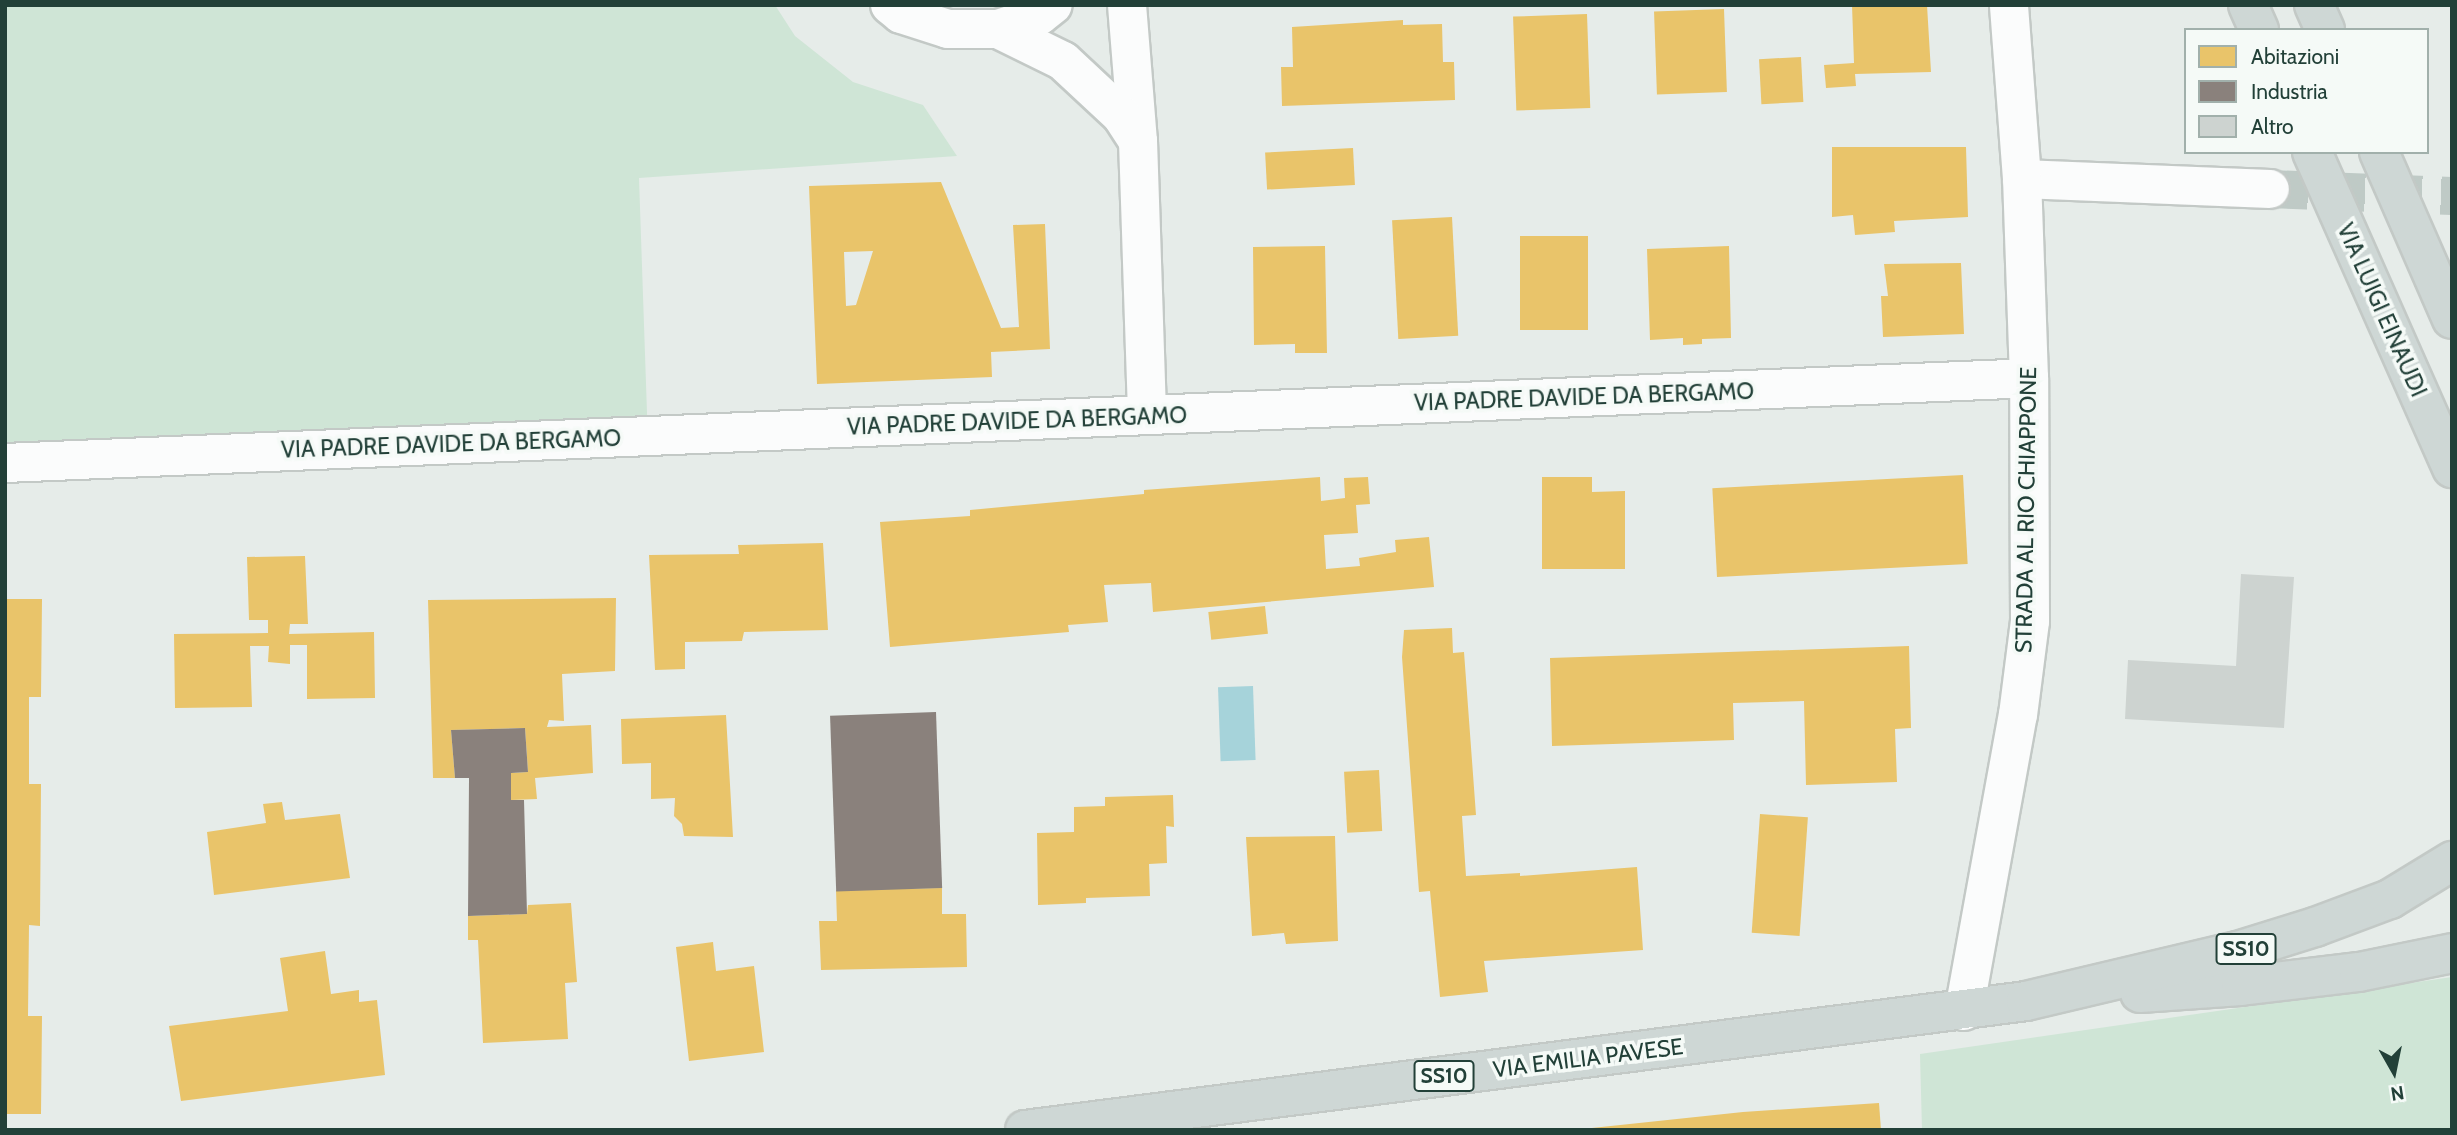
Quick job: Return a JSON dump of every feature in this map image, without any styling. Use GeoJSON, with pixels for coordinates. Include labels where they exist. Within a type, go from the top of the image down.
{"type":"FeatureCollection","features":[{"type":"Feature","properties":{"kind":"main road"},"geometry":{"type":"LineString","coordinates":[[2248,5],[2258,28]]}},
{"type":"Feature","properties":{"kind":"main road"},"geometry":{"type":"LineString","coordinates":[[2314,5],[2324,28]]}},
{"type":"Feature","properties":{"kind":"main road","name":"VIA LUIGI EINAUDI"},"geometry":{"type":"LineString","coordinates":[[2313,154],[2452,468]]}},
{"type":"Feature","properties":{"kind":"main road"},"geometry":{"type":"LineString","coordinates":[[2380,154],[2452,319]]}},
{"type":"Feature","properties":{"kind":"main road","name":"VIA EMILIA PAVESE"},"geometry":{"type":"LineString","coordinates":[[1025,1130],[2026,1001],[2238,951],[2315,928],[2390,899],[2452,861]]}},
{"type":"Feature","properties":{"kind":"main road","name":"VIA EMILIA PAVESE"},"geometry":{"type":"LineString","coordinates":[[2026,1001],[2254,985],[2359,972],[2452,953]]}},
{"type":"Feature","properties":{"kind":"street"},"geometry":{"type":"LineString","coordinates":[[890,5],[901,14],[948,29],[998,29],[1040,15],[1053,5]]}},
{"type":"Feature","properties":{"kind":"street"},"geometry":{"type":"LineString","coordinates":[[1127,5],[1138,141],[1147,415]]}},
{"type":"Feature","properties":{"kind":"street","name":"STRADA AL RIO CHIAPPONE"},"geometry":{"type":"LineString","coordinates":[[1964,1011],[2018,715],[2029,621],[2029,378],[2022,179],[2009,5]]}},
{"type":"Feature","properties":{"kind":"street"},"geometry":{"type":"LineString","coordinates":[[998,29],[1063,61],[1121,115],[1138,141]]}},
{"type":"Feature","properties":{"kind":"street"},"geometry":{"type":"LineString","coordinates":[[2022,179],[2270,189]]}},
{"type":"Feature","properties":{"kind":"street","name":"VIA PADRE DAVIDE DA BERGAMO"},"geometry":{"type":"LineString","coordinates":[[5,463],[2029,378]]}},
{"type":"Feature","properties":{"kind":"green space"},"geometry":{"type":"Polygon","coordinates":[[[5,5],[775,5],[795,36],[853,82],[923,105],[957,156],[639,178],[648,442],[5,472],[5,5]]]}},
{"type":"Feature","properties":{"kind":"green space"},"geometry":{"type":"Polygon","coordinates":[[[2452,977],[2452,1130],[1922,1130],[1920,1054],[2452,977]]]}},
{"type":"Feature","properties":{"kind":"water"},"geometry":{"type":"Polygon","coordinates":[[[1253,686],[1256,760],[1221,761],[1218,687],[1253,686]]]}},
{"type":"Feature","properties":{"kind":"building: Abitazioni"},"geometry":{"type":"Polygon","coordinates":[[[1852,5],[1927,5],[1931,72],[1855,74],[1856,86],[1826,88],[1824,65],[1854,63],[1852,5]]]}},
{"type":"Feature","properties":{"kind":"building: Abitazioni"},"geometry":{"type":"Polygon","coordinates":[[[1724,9],[1727,92],[1657,94],[1654,11],[1724,9]]]}},
{"type":"Feature","properties":{"kind":"building: Abitazioni"},"geometry":{"type":"Polygon","coordinates":[[[1587,14],[1590,108],[1516,111],[1513,17],[1587,14]]]}},
{"type":"Feature","properties":{"kind":"building: Abitazioni"},"geometry":{"type":"Polygon","coordinates":[[[1403,20],[1403,25],[1442,24],[1443,62],[1454,62],[1455,100],[1282,106],[1281,67],[1293,67],[1292,27],[1403,20]]]}},
{"type":"Feature","properties":{"kind":"building: Abitazioni"},"geometry":{"type":"Polygon","coordinates":[[[1801,57],[1803,102],[1761,104],[1759,59],[1801,57]]]}},
{"type":"Feature","properties":{"kind":"building: Abitazioni"},"geometry":{"type":"Polygon","coordinates":[[[1832,147],[1966,147],[1968,217],[1894,221],[1895,232],[1855,235],[1853,215],[1832,217],[1832,147]]]}},
{"type":"Feature","properties":{"kind":"building: Abitazioni"},"geometry":{"type":"Polygon","coordinates":[[[1353,148],[1355,185],[1267,190],[1265,153],[1353,148]]]}},
{"type":"Feature","properties":{"kind":"building: Abitazioni"},"geometry":{"type":"Polygon","coordinates":[[[941,182],[1001,328],[1019,327],[1013,225],[1045,224],[1050,349],[991,352],[992,377],[817,384],[809,186],[941,182]],[[873,251],[844,252],[846,306],[856,305],[873,251]]]}},
{"type":"Feature","properties":{"kind":"building: Abitazioni"},"geometry":{"type":"Polygon","coordinates":[[[1452,217],[1458,336],[1398,339],[1392,220],[1452,217]]]}},
{"type":"Feature","properties":{"kind":"building: Abitazioni"},"geometry":{"type":"Polygon","coordinates":[[[1520,236],[1588,236],[1588,330],[1520,330],[1520,236]]]}},
{"type":"Feature","properties":{"kind":"building: Abitazioni"},"geometry":{"type":"Polygon","coordinates":[[[1325,246],[1327,353],[1295,353],[1295,344],[1254,345],[1253,247],[1325,246]]]}},
{"type":"Feature","properties":{"kind":"building: Abitazioni"},"geometry":{"type":"Polygon","coordinates":[[[1729,246],[1731,338],[1702,339],[1702,344],[1683,345],[1683,338],[1650,340],[1647,249],[1729,246]]]}},
{"type":"Feature","properties":{"kind":"building: Abitazioni"},"geometry":{"type":"Polygon","coordinates":[[[1961,263],[1964,334],[1883,337],[1881,296],[1888,296],[1884,264],[1961,263]]]}},
{"type":"Feature","properties":{"kind":"building: Abitazioni"},"geometry":{"type":"Polygon","coordinates":[[[1963,475],[1968,564],[1717,577],[1712,488],[1963,475]]]}},
{"type":"Feature","properties":{"kind":"building: Abitazioni"},"geometry":{"type":"Polygon","coordinates":[[[1320,477],[1321,501],[1345,498],[1344,478],[1368,477],[1370,504],[1356,505],[1358,533],[1324,535],[1326,569],[1360,566],[1359,558],[1396,552],[1395,540],[1429,537],[1434,587],[1153,612],[1151,583],[1104,585],[1108,622],[1068,625],[1069,632],[890,647],[880,522],[970,516],[970,510],[1144,494],[1144,490],[1320,477]]]}},
{"type":"Feature","properties":{"kind":"building: Abitazioni"},"geometry":{"type":"Polygon","coordinates":[[[1542,477],[1592,477],[1592,492],[1625,491],[1625,569],[1542,569],[1542,477]]]}},
{"type":"Feature","properties":{"kind":"building: Abitazioni"},"geometry":{"type":"Polygon","coordinates":[[[823,543],[828,630],[744,632],[742,641],[685,642],[685,669],[655,670],[649,555],[739,554],[738,545],[823,543]]]}},
{"type":"Feature","properties":{"kind":"building: Abitazioni"},"geometry":{"type":"Polygon","coordinates":[[[305,556],[308,624],[290,624],[289,634],[374,632],[375,698],[307,699],[307,645],[290,645],[290,664],[268,662],[269,646],[250,646],[252,707],[175,708],[174,634],[268,633],[268,620],[249,620],[247,557],[305,556]]]}},
{"type":"Feature","properties":{"kind":"building: Abitazioni"},"geometry":{"type":"Polygon","coordinates":[[[616,598],[615,671],[562,674],[564,721],[549,720],[547,727],[591,725],[593,773],[535,778],[537,799],[511,800],[511,773],[528,772],[525,728],[451,730],[455,778],[433,778],[428,600],[616,598]]]}},
{"type":"Feature","properties":{"kind":"building: Abitazioni"},"geometry":{"type":"Polygon","coordinates":[[[5,599],[42,599],[41,697],[29,697],[29,784],[41,784],[40,926],[29,925],[28,1016],[42,1016],[41,1114],[5,1114],[5,599]]]}},
{"type":"Feature","properties":{"kind":"building: Abitazioni"},"geometry":{"type":"Polygon","coordinates":[[[1265,606],[1268,634],[1211,640],[1208,612],[1265,606]]]}},
{"type":"Feature","properties":{"kind":"building: Abitazioni"},"geometry":{"type":"Polygon","coordinates":[[[1452,628],[1453,653],[1464,652],[1476,815],[1462,816],[1466,876],[1520,873],[1520,876],[1637,867],[1643,950],[1484,961],[1488,992],[1440,997],[1430,891],[1419,892],[1402,657],[1404,630],[1452,628]]]}},
{"type":"Feature","properties":{"kind":"building: Abitazioni"},"geometry":{"type":"Polygon","coordinates":[[[1909,646],[1911,728],[1895,729],[1897,782],[1806,785],[1804,701],[1733,703],[1734,740],[1552,746],[1550,658],[1909,646]]]}},
{"type":"Feature","properties":{"kind":"building: Abitazioni"},"geometry":{"type":"Polygon","coordinates":[[[726,715],[733,837],[684,836],[682,824],[674,816],[675,798],[651,799],[651,763],[622,764],[621,719],[726,715]]]}},
{"type":"Feature","properties":{"kind":"building: Abitazioni"},"geometry":{"type":"Polygon","coordinates":[[[1379,770],[1382,831],[1347,833],[1344,772],[1379,770]]]}},
{"type":"Feature","properties":{"kind":"building: Abitazioni"},"geometry":{"type":"Polygon","coordinates":[[[1173,795],[1174,827],[1166,826],[1167,863],[1149,864],[1150,896],[1086,898],[1086,903],[1038,905],[1037,833],[1074,832],[1074,807],[1105,806],[1105,797],[1173,795]]]}},
{"type":"Feature","properties":{"kind":"building: Abitazioni"},"geometry":{"type":"Polygon","coordinates":[[[282,802],[285,820],[340,814],[350,878],[214,895],[207,832],[266,823],[263,804],[282,802]]]}},
{"type":"Feature","properties":{"kind":"building: Abitazioni"},"geometry":{"type":"Polygon","coordinates":[[[1760,814],[1808,817],[1800,936],[1752,933],[1760,814]]]}},
{"type":"Feature","properties":{"kind":"building: Abitazioni"},"geometry":{"type":"Polygon","coordinates":[[[1335,836],[1338,941],[1286,944],[1284,933],[1252,936],[1246,837],[1335,836]]]}},
{"type":"Feature","properties":{"kind":"building: Abitazioni"},"geometry":{"type":"Polygon","coordinates":[[[942,888],[942,914],[966,914],[967,967],[821,970],[819,921],[837,921],[836,890],[942,888]]]}},
{"type":"Feature","properties":{"kind":"building: Abitazioni"},"geometry":{"type":"Polygon","coordinates":[[[571,903],[577,982],[565,983],[568,1039],[483,1043],[478,940],[468,940],[468,916],[527,914],[528,905],[571,903]]]}},
{"type":"Feature","properties":{"kind":"building: Abitazioni"},"geometry":{"type":"Polygon","coordinates":[[[713,942],[716,971],[754,966],[764,1052],[689,1061],[676,947],[713,942]]]}},
{"type":"Feature","properties":{"kind":"building: Abitazioni"},"geometry":{"type":"Polygon","coordinates":[[[325,951],[331,994],[359,990],[359,1002],[377,1000],[385,1075],[181,1101],[169,1026],[288,1011],[280,958],[325,951]]]}},
{"type":"Feature","properties":{"kind":"building: Abitazioni"},"geometry":{"type":"Polygon","coordinates":[[[1879,1103],[1881,1130],[1573,1130],[1743,1112],[1879,1103]]]}},
{"type":"Feature","properties":{"kind":"building: Industria"},"geometry":{"type":"Polygon","coordinates":[[[936,712],[942,888],[836,892],[830,716],[936,712]]]}},
{"type":"Feature","properties":{"kind":"building: Industria"},"geometry":{"type":"Polygon","coordinates":[[[525,728],[528,772],[511,773],[511,800],[524,800],[527,914],[468,916],[469,778],[455,778],[451,730],[525,728]]]}},
{"type":"Feature","properties":{"kind":"building: Altro"},"geometry":{"type":"Polygon","coordinates":[[[2241,574],[2294,577],[2284,728],[2125,719],[2128,660],[2236,666],[2241,574]]]}},
{"type":"Feature","properties":{"kind":"tunnel"},"geometry":{"type":"LineString","coordinates":[[2270,189],[2452,196]]}}]}
